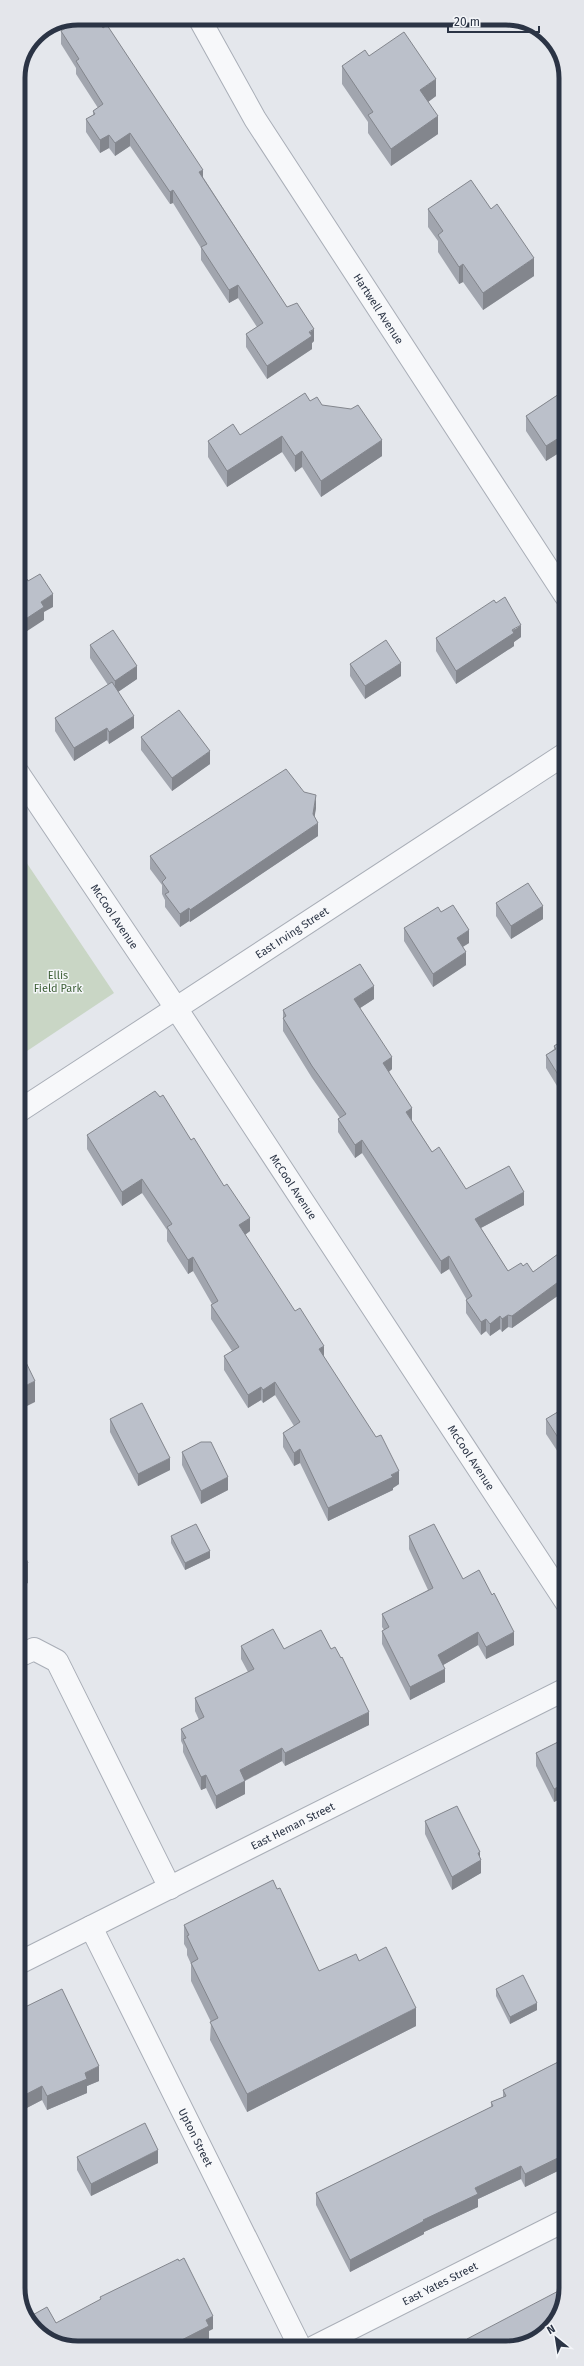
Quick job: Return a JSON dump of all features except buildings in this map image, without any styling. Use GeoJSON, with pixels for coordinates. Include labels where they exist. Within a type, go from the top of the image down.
{"type":"FeatureCollection","features":[{"type":"Feature","properties":{"kind":"street","name":"Hartwell Avenue"},"geometry":{"type":"LineString","coordinates":[[203,25],[255,118],[559,586]]}},
{"type":"Feature","properties":{"kind":"street","name":"East Irving Street"},"geometry":{"type":"LineString","coordinates":[[25,1106],[559,758]]}},
{"type":"Feature","properties":{"kind":"street","name":"McCool Avenue"},"geometry":{"type":"LineString","coordinates":[[25,783],[176,1008],[559,1591]]}},
{"type":"Feature","properties":{"kind":"street"},"geometry":{"type":"LineString","coordinates":[[25,1653],[34,1649],[57,1661],[170,1888]]}},
{"type":"Feature","properties":{"kind":"street","name":"East Heman Street"},"geometry":{"type":"LineString","coordinates":[[25,1960],[559,1692]]}},
{"type":"Feature","properties":{"kind":"street","name":"Upton Street"},"geometry":{"type":"LineString","coordinates":[[91,1927],[297,2341]]}},
{"type":"Feature","properties":{"kind":"street","name":"East Yates Street"},"geometry":{"type":"LineString","coordinates":[[326,2341],[559,2224]]}},
{"type":"Feature","properties":{"kind":"green space","name":"Ellis Field Park"},"geometry":{"type":"Polygon","coordinates":[[[25,860],[114,993],[25,1052],[25,860]]]}}]}
